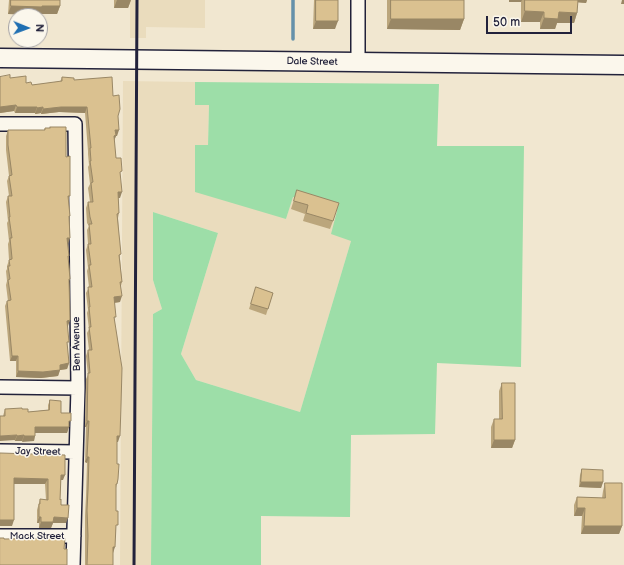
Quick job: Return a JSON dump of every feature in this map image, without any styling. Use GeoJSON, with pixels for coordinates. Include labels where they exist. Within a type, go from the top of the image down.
{"type":"FeatureCollection","features":[{"type":"Feature","properties":{"kind":"street"},"geometry":{"type":"LineString","coordinates":[[358,0],[358,62]]}},
{"type":"Feature","properties":{"kind":"street","name":"Dale Street"},"geometry":{"type":"LineString","coordinates":[[0,58],[624,65]]}},
{"type":"Feature","properties":{"kind":"street","name":"Ben Avenue"},"geometry":{"type":"LineString","coordinates":[[0,124],[75,124],[78,388],[73,565]]}},
{"type":"Feature","properties":{"kind":"street"},"geometry":{"type":"LineString","coordinates":[[0,387],[78,388]]}},
{"type":"Feature","properties":{"kind":"street","name":"Jay Street"},"geometry":{"type":"LineString","coordinates":[[0,451],[76,452]]}},
{"type":"Feature","properties":{"kind":"street","name":"Mack Street"},"geometry":{"type":"LineString","coordinates":[[0,536],[74,536]]}},
{"type":"Feature","properties":{"kind":"shaded area"},"geometry":{"type":"Polygon","coordinates":[[[130,0],[205,0],[205,28],[146,27],[146,38],[130,38],[130,0]]]}},
{"type":"Feature","properties":{"kind":"shaded area"},"geometry":{"type":"Polygon","coordinates":[[[123,81],[195,82],[195,104],[209,105],[208,146],[195,146],[286,219],[293,196],[338,211],[351,241],[300,412],[196,380],[181,354],[218,233],[153,212],[153,280],[162,309],[153,314],[151,565],[120,565],[123,81]]]}},
{"type":"Feature","properties":{"kind":"green space"},"geometry":{"type":"Polygon","coordinates":[[[195,82],[439,84],[437,146],[524,146],[521,367],[437,363],[435,434],[351,435],[350,517],[261,516],[261,565],[151,565],[153,314],[162,309],[153,280],[153,212],[218,233],[181,354],[196,380],[300,412],[351,241],[331,234],[337,211],[293,197],[286,219],[195,192],[195,145],[208,145],[209,105],[195,105],[195,82]]]}},
{"type":"Feature","properties":{"kind":"building"},"geometry":{"type":"Polygon","coordinates":[[[11,0],[60,0],[60,6],[11,6],[11,0]]]}},
{"type":"Feature","properties":{"kind":"building"},"geometry":{"type":"Polygon","coordinates":[[[316,0],[338,0],[338,21],[316,21],[316,0]]]}},
{"type":"Feature","properties":{"kind":"building"},"geometry":{"type":"Polygon","coordinates":[[[391,0],[464,0],[464,19],[391,19],[391,0]]]}},
{"type":"Feature","properties":{"kind":"building"},"geometry":{"type":"Polygon","coordinates":[[[525,0],[578,0],[577,13],[559,12],[558,19],[544,18],[544,12],[525,11],[525,0]]]}},
{"type":"Feature","properties":{"kind":"building"},"geometry":{"type":"Polygon","coordinates":[[[10,75],[10,78],[26,76],[26,83],[31,82],[32,85],[62,81],[62,77],[74,78],[74,80],[112,77],[113,96],[119,95],[119,130],[115,130],[116,135],[114,136],[116,158],[121,158],[122,171],[120,172],[122,192],[118,192],[119,213],[117,214],[121,254],[119,255],[122,296],[114,297],[116,317],[114,317],[122,368],[120,436],[117,436],[117,464],[119,464],[118,479],[116,484],[116,511],[118,511],[118,525],[116,525],[115,547],[113,547],[113,565],[87,565],[89,457],[87,457],[89,421],[87,421],[88,373],[90,373],[88,350],[92,350],[89,327],[91,327],[88,287],[92,287],[88,244],[91,244],[89,224],[92,224],[88,202],[93,202],[91,183],[93,182],[90,161],[91,148],[87,107],[43,109],[43,107],[17,107],[16,105],[0,107],[0,77],[10,75]]]}},
{"type":"Feature","properties":{"kind":"building"},"geometry":{"type":"Polygon","coordinates":[[[66,127],[66,157],[70,156],[70,196],[68,196],[70,238],[67,238],[70,279],[70,320],[67,321],[69,363],[60,365],[60,370],[43,372],[18,371],[18,356],[12,356],[7,301],[11,300],[8,280],[10,279],[8,266],[10,266],[9,260],[12,259],[10,238],[12,238],[8,196],[12,196],[9,176],[12,175],[8,145],[8,130],[45,130],[45,128],[66,127]]]}},
{"type":"Feature","properties":{"kind":"building"},"geometry":{"type":"Polygon","coordinates":[[[297,190],[339,203],[333,221],[306,213],[308,205],[294,201],[297,190]]]}},
{"type":"Feature","properties":{"kind":"building"},"geometry":{"type":"Polygon","coordinates":[[[256,287],[273,293],[268,309],[251,304],[256,287]]]}},
{"type":"Feature","properties":{"kind":"building"},"geometry":{"type":"Polygon","coordinates":[[[502,383],[515,383],[515,440],[494,440],[494,419],[502,419],[502,383]]]}},
{"type":"Feature","properties":{"kind":"building"},"geometry":{"type":"Polygon","coordinates":[[[50,400],[61,401],[61,413],[71,413],[69,427],[35,427],[35,436],[0,436],[0,416],[5,416],[5,409],[22,408],[28,409],[28,412],[49,410],[50,400]]]}},
{"type":"Feature","properties":{"kind":"building"},"geometry":{"type":"Polygon","coordinates":[[[0,453],[65,455],[65,475],[61,475],[60,500],[61,499],[61,505],[69,505],[68,518],[54,517],[53,522],[41,522],[41,517],[39,517],[39,504],[40,499],[48,500],[48,479],[14,478],[14,520],[0,520],[0,453]]]}},
{"type":"Feature","properties":{"kind":"building"},"geometry":{"type":"Polygon","coordinates":[[[582,469],[603,470],[603,482],[581,482],[582,469]]]}},
{"type":"Feature","properties":{"kind":"building"},"geometry":{"type":"Polygon","coordinates":[[[605,483],[622,483],[622,526],[584,526],[585,508],[577,508],[577,497],[605,498],[605,483]]]}},
{"type":"Feature","properties":{"kind":"building"},"geometry":{"type":"Polygon","coordinates":[[[0,538],[65,538],[64,549],[67,549],[67,565],[0,565],[0,538]]]}},
{"type":"Feature","properties":{"kind":"waterway"},"geometry":{"type":"LineString","coordinates":[[293,0],[293,39]]}},
{"type":"Feature","properties":{"kind":"railway"},"geometry":{"type":"LineString","coordinates":[[134,565],[137,0]]}}]}
